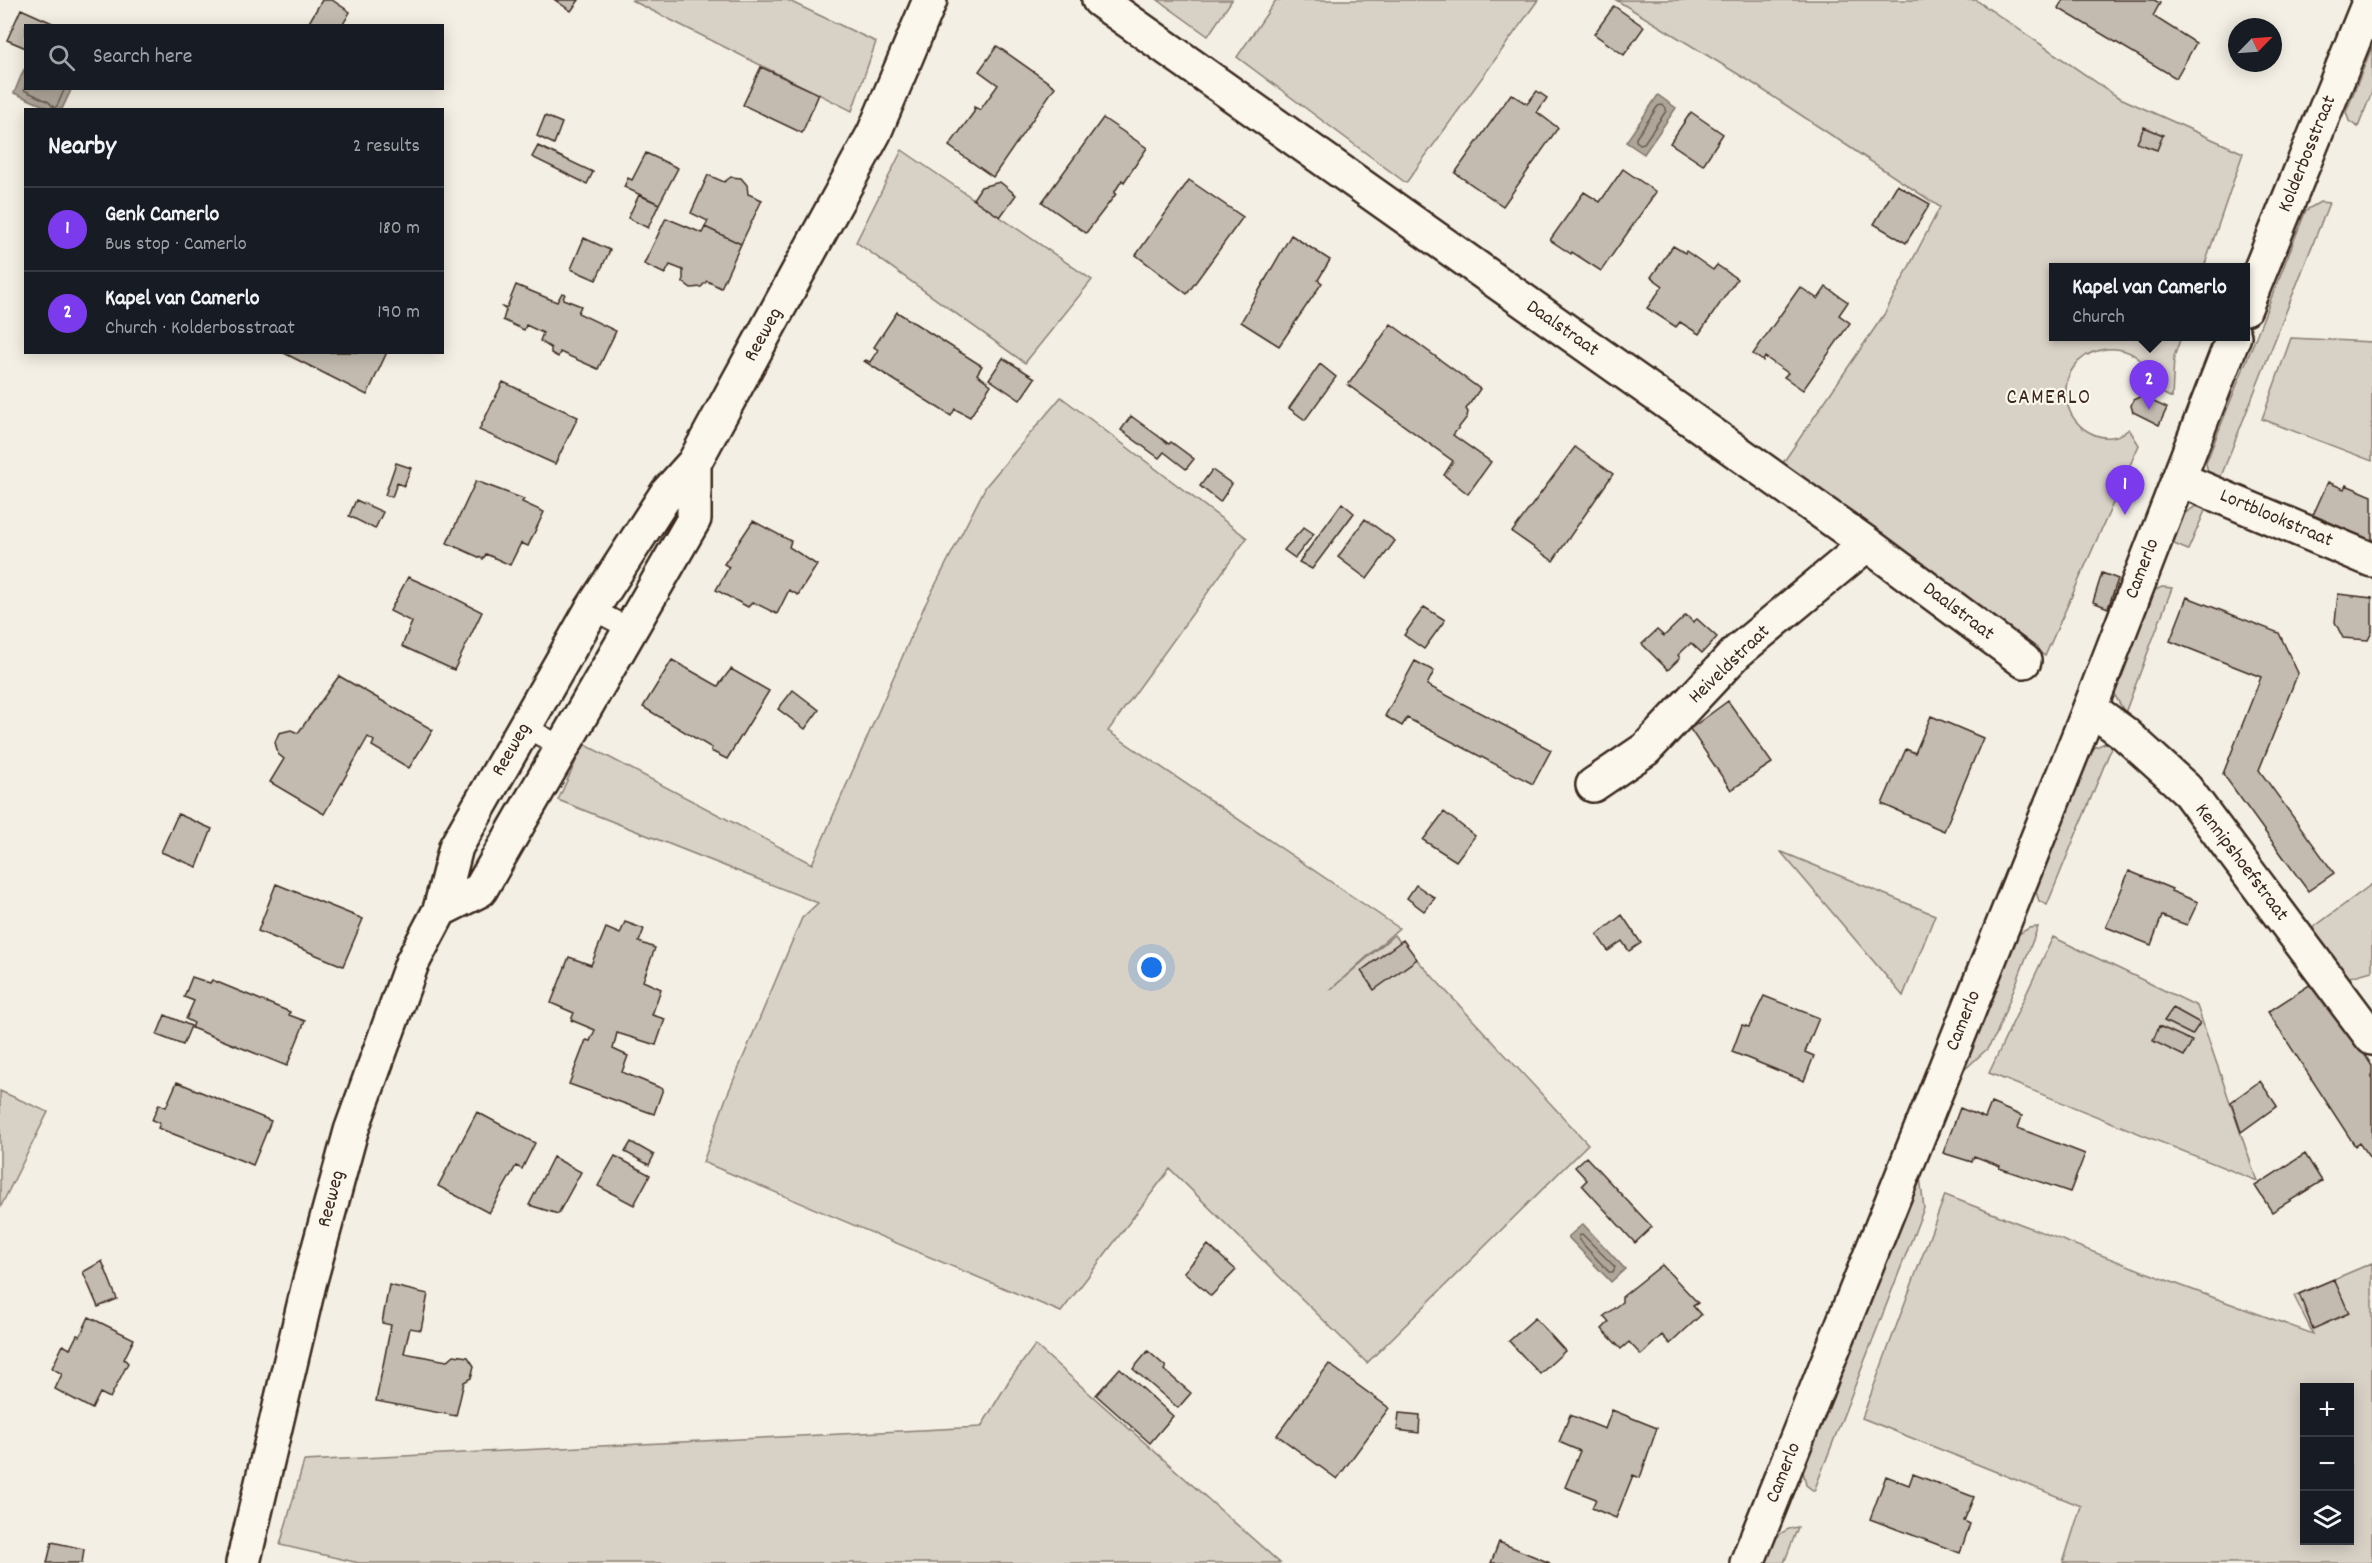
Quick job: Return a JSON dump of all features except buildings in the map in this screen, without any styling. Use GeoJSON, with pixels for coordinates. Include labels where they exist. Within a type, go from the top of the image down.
{"type":"FeatureCollection","features":[{"type":"Feature","properties":{"kind":"street","name":"Reeweg"},"geometry":{"type":"LineString","coordinates":[[243,1563],[309,1284],[351,1131],[412,963],[440,910],[456,847],[592,609],[667,493],[694,464],[874,133],[930,0]]}},
{"type":"Feature","properties":{"kind":"street","name":"Daalstraat"},"geometry":{"type":"LineString","coordinates":[[1099,0],[1867,544],[2024,661]]}},
{"type":"Feature","properties":{"kind":"street","name":"Kolderbosstraat"},"geometry":{"type":"LineString","coordinates":[[2250,296],[2370,0]]}},
{"type":"Feature","properties":{"kind":"street"},"geometry":{"type":"LineString","coordinates":[[2179,479],[2232,341]]}},
{"type":"Feature","properties":{"kind":"street"},"geometry":{"type":"LineString","coordinates":[[440,910],[480,890],[694,519],[694,464]]}},
{"type":"Feature","properties":{"kind":"street","name":"Lortblookstraat"},"geometry":{"type":"LineString","coordinates":[[2179,479],[2372,560]]}},
{"type":"Feature","properties":{"kind":"street","name":"Camerlo"},"geometry":{"type":"LineString","coordinates":[[1747,1563],[2090,708],[2179,479]]}},
{"type":"Feature","properties":{"kind":"street","name":"Heiveldstraat"},"geometry":{"type":"LineString","coordinates":[[1593,785],[1646,749],[1737,652],[1867,544]]}},
{"type":"Feature","properties":{"kind":"street","name":"Kennipshoefstraat"},"geometry":{"type":"LineString","coordinates":[[2090,708],[2124,733],[2186,789],[2372,1038]]}},
{"type":"Feature","properties":{"kind":"lane"},"geometry":{"type":"LineString","coordinates":[[592,609],[630,629]]}},
{"type":"Feature","properties":{"kind":"lane"},"geometry":{"type":"LineString","coordinates":[[525,727],[562,747]]}},
{"type":"Feature","properties":{"kind":"shaded area"},"geometry":{"type":"Polygon","coordinates":[[[631,0],[787,0],[876,42],[852,111],[631,0]]]}},
{"type":"Feature","properties":{"kind":"shaded area"},"geometry":{"type":"Polygon","coordinates":[[[1158,0],[1232,0],[1208,36],[1158,0]]]}},
{"type":"Feature","properties":{"kind":"shaded area"},"geometry":{"type":"Polygon","coordinates":[[[1276,0],[1538,0],[1406,183],[1237,57],[1276,0]]]}},
{"type":"Feature","properties":{"kind":"shaded area"},"geometry":{"type":"Polygon","coordinates":[[[1616,0],[1976,0],[2118,97],[2243,153],[2205,263],[2049,263],[2049,341],[2180,341],[2174,357],[2172,398],[2152,388],[2146,368],[2134,355],[2119,349],[2102,350],[2086,356],[2073,368],[2067,385],[2068,406],[2076,422],[2087,431],[2101,437],[2116,436],[2129,429],[2139,445],[2045,656],[2006,627],[1997,630],[1780,467],[1885,313],[1940,207],[1751,82],[1616,0]]]}},
{"type":"Feature","properties":{"kind":"shaded area"},"geometry":{"type":"Polygon","coordinates":[[[2372,47],[2372,92],[2358,127],[2349,121],[2346,112],[2372,47]]]}},
{"type":"Feature","properties":{"kind":"shaded area"},"geometry":{"type":"Polygon","coordinates":[[[902,150],[1092,280],[1025,363],[856,242],[902,150]]]}},
{"type":"Feature","properties":{"kind":"shaded area"},"geometry":{"type":"Polygon","coordinates":[[[2320,202],[2329,203],[2218,484],[2208,474],[2206,463],[2306,210],[2320,202]]]}},
{"type":"Feature","properties":{"kind":"shaded area"},"geometry":{"type":"Polygon","coordinates":[[[2291,338],[2372,342],[2372,461],[2262,419],[2291,338]]]}},
{"type":"Feature","properties":{"kind":"shaded area"},"geometry":{"type":"Polygon","coordinates":[[[1061,397],[1247,538],[1108,731],[1399,928],[1330,990],[1394,935],[1588,1144],[1367,1363],[1170,1169],[1061,1312],[703,1162],[726,1098],[802,918],[818,903],[558,800],[584,744],[812,864],[924,607],[986,486],[1061,397]]]}},
{"type":"Feature","properties":{"kind":"shaded area"},"geometry":{"type":"Polygon","coordinates":[[[2196,506],[2207,506],[2188,550],[2172,543],[2185,513],[2196,506]]]}},
{"type":"Feature","properties":{"kind":"shaded area"},"geometry":{"type":"Polygon","coordinates":[[[2162,587],[2172,588],[2125,713],[2114,694],[2155,590],[2162,587]]]}},
{"type":"Feature","properties":{"kind":"shaded area"},"geometry":{"type":"Polygon","coordinates":[[[2105,743],[2113,744],[2047,905],[2039,901],[2034,886],[2089,750],[2105,743]]]}},
{"type":"Feature","properties":{"kind":"shaded area"},"geometry":{"type":"Polygon","coordinates":[[[1781,852],[1935,915],[1903,996],[1781,852]]]}},
{"type":"Feature","properties":{"kind":"shaded area"},"geometry":{"type":"Polygon","coordinates":[[[2372,884],[2372,971],[2343,979],[2310,930],[2372,884]]]}},
{"type":"Feature","properties":{"kind":"shaded area"},"geometry":{"type":"Polygon","coordinates":[[[2038,927],[1996,1035],[1987,1049],[1963,1071],[2017,935],[2029,928],[2038,927]]]}},
{"type":"Feature","properties":{"kind":"shaded area"},"geometry":{"type":"Polygon","coordinates":[[[2053,937],[2197,1006],[2257,1181],[1989,1073],[2053,937]]]}},
{"type":"Feature","properties":{"kind":"shaded area"},"geometry":{"type":"Polygon","coordinates":[[[0,1091],[48,1112],[0,1208],[0,1091]]]}},
{"type":"Feature","properties":{"kind":"shaded area"},"geometry":{"type":"Polygon","coordinates":[[[1920,1177],[1924,1208],[1814,1491],[1806,1485],[1802,1467],[1920,1177]]]}},
{"type":"Feature","properties":{"kind":"shaded area"},"geometry":{"type":"Polygon","coordinates":[[[1945,1195],[2313,1334],[2294,1296],[2372,1263],[2372,1563],[2063,1563],[2081,1506],[1862,1418],[1945,1195]]]}},
{"type":"Feature","properties":{"kind":"shaded area"},"geometry":{"type":"Polygon","coordinates":[[[1035,1345],[1280,1563],[359,1563],[280,1545],[304,1461],[981,1427],[1010,1379],[1035,1345]]]}},
{"type":"Feature","properties":{"kind":"shaded area"},"geometry":{"type":"Polygon","coordinates":[[[1798,1527],[1784,1563],[1764,1563],[1776,1539],[1785,1531],[1798,1527]]]}},
{"type":"Feature","properties":{"kind":"water"},"geometry":{"type":"Polygon","coordinates":[[[24,69],[24,90],[71,90],[62,108],[49,108],[14,93],[24,69]]]}},
{"type":"Feature","properties":{"kind":"water"},"geometry":{"type":"Polygon","coordinates":[[[1658,95],[1676,108],[1644,154],[1626,142],[1658,95]]]}},
{"type":"Feature","properties":{"kind":"water"},"geometry":{"type":"Polygon","coordinates":[[[1583,1224],[1625,1269],[1611,1282],[1568,1237],[1583,1224]]]}},
{"type":"Feature","properties":{"kind":"place","name":"Kapel van Camerlo"},"geometry":{"type":"Point","coordinates":[2149,410]}},
{"type":"Feature","properties":{"kind":"place","name":"Genk Camerlo"},"geometry":{"type":"Point","coordinates":[2125,515]}},
{"type":"Feature","properties":{"kind":"district","name":"CAMERLO"},"geometry":{"type":"Point","coordinates":[2049,399]}}]}
